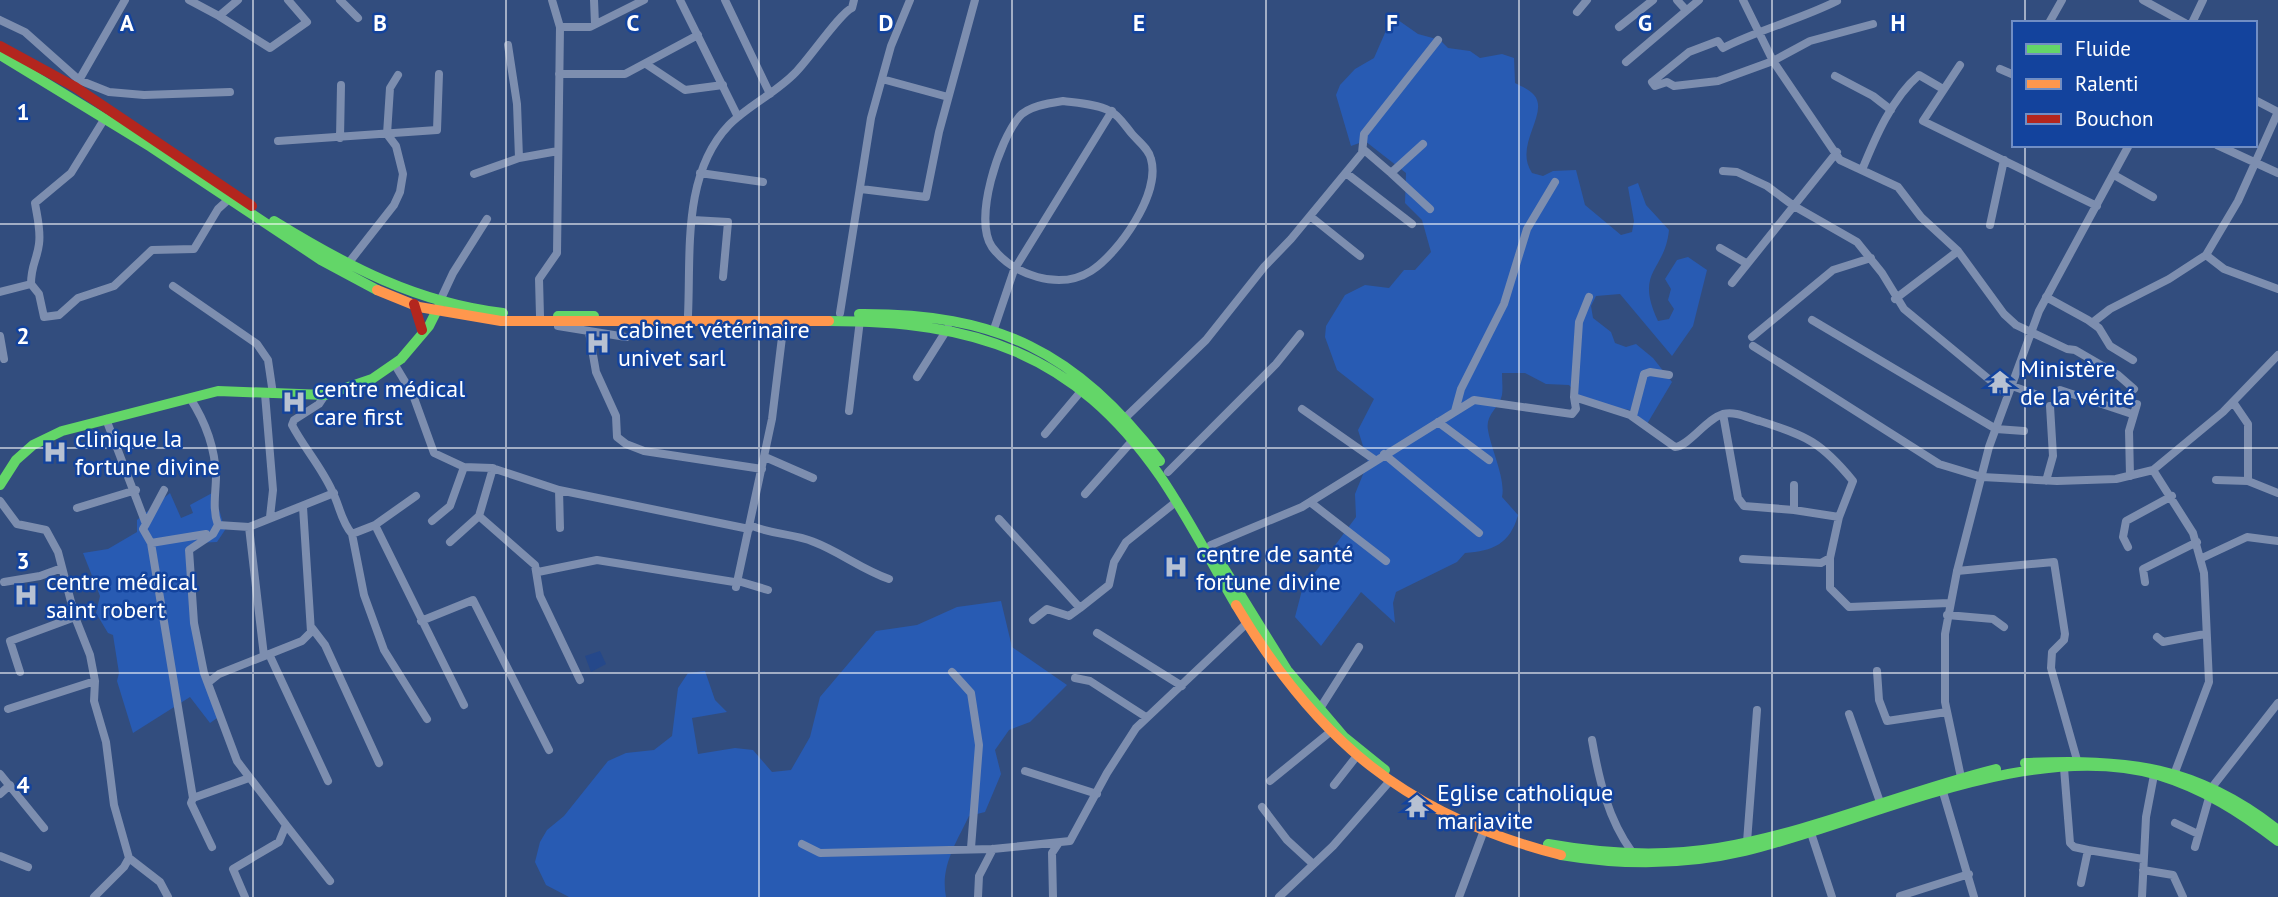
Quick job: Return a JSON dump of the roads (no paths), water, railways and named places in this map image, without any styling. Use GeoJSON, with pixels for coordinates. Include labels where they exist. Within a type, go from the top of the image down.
{"type":"FeatureCollection","features":[{"type":"Feature","properties":{"kind":"main road"},"geometry":{"type":"LineString","coordinates":[[0,46],[77,84],[266,216],[347,265],[386,285],[436,304],[453,316]]}},
{"type":"Feature","properties":{"kind":"main road"},"geometry":{"type":"LineString","coordinates":[[0,55],[105,118],[344,272],[414,304],[436,304],[544,320],[840,313],[935,316],[993,332],[1035,349],[1087,383],[1126,417],[1168,472],[1287,670],[1320,710],[1332,730],[1393,777],[1486,826],[1567,848],[1632,852],[1687,851],[1809,829],[1944,792],[1963,781],[2022,771],[2064,768],[2112,769],[2154,775],[2212,790],[2278,841]]}},
{"type":"Feature","properties":{"kind":"main road"},"geometry":{"type":"LineString","coordinates":[[414,304],[424,330]]}},
{"type":"Feature","properties":{"kind":"main road"},"geometry":{"type":"LineString","coordinates":[[0,485],[16,460],[33,446],[62,431],[218,391],[326,395],[372,379],[395,365],[424,330],[436,304]]}},
{"type":"Feature","properties":{"kind":"main road"},"geometry":{"type":"LineString","coordinates":[[424,330],[453,316],[544,320],[860,320],[948,328],[990,340],[1030,357],[1082,390],[1133,440],[1177,501],[1247,623],[1281,675],[1356,757],[1389,782],[1437,811],[1483,832],[1565,856],[1624,862],[1686,860],[1738,853],[1880,802],[2021,764],[2077,760],[2122,761],[2175,772],[2263,817],[2278,830]]}},
{"type":"Feature","properties":{"kind":"street"},"geometry":{"type":"LineString","coordinates":[[190,0],[270,48],[307,22],[288,0]]}},
{"type":"Feature","properties":{"kind":"street"},"geometry":{"type":"LineString","coordinates":[[219,16],[237,0]]}},
{"type":"Feature","properties":{"kind":"street"},"geometry":{"type":"LineString","coordinates":[[340,0],[358,18]]}},
{"type":"Feature","properties":{"kind":"street"},"geometry":{"type":"LineString","coordinates":[[552,0],[560,27],[557,253],[539,279],[544,320],[589,332],[626,337]]}},
{"type":"Feature","properties":{"kind":"street"},"geometry":{"type":"LineString","coordinates":[[594,0],[595,24]]}},
{"type":"Feature","properties":{"kind":"street"},"geometry":{"type":"LineString","coordinates":[[560,27],[595,24],[644,0]]}},
{"type":"Feature","properties":{"kind":"street"},"geometry":{"type":"LineString","coordinates":[[680,0],[738,117]]}},
{"type":"Feature","properties":{"kind":"street"},"geometry":{"type":"LineString","coordinates":[[725,0],[770,94]]}},
{"type":"Feature","properties":{"kind":"street"},"geometry":{"type":"LineString","coordinates":[[688,315],[692,220],[700,173],[721,134],[738,117],[791,78],[820,46],[843,12],[852,8],[854,0]]}},
{"type":"Feature","properties":{"kind":"street"},"geometry":{"type":"LineString","coordinates":[[840,313],[872,118],[882,79],[910,0]]}},
{"type":"Feature","properties":{"kind":"street"},"geometry":{"type":"LineString","coordinates":[[861,189],[926,197],[948,97],[975,0]]}},
{"type":"Feature","properties":{"kind":"street"},"geometry":{"type":"LineString","coordinates":[[1577,12],[1587,0]]}},
{"type":"Feature","properties":{"kind":"street"},"geometry":{"type":"LineString","coordinates":[[1619,27],[1653,0]]}},
{"type":"Feature","properties":{"kind":"street"},"geometry":{"type":"LineString","coordinates":[[1676,0],[1686,10]]}},
{"type":"Feature","properties":{"kind":"street"},"geometry":{"type":"LineString","coordinates":[[1626,62],[1699,0]]}},
{"type":"Feature","properties":{"kind":"street"},"geometry":{"type":"LineString","coordinates":[[1743,0],[1773,61],[1840,160],[1898,187],[1916,211],[1958,251],[2004,314],[2031,333],[2075,350],[2118,374],[2134,389]]}},
{"type":"Feature","properties":{"kind":"street"},"geometry":{"type":"LineString","coordinates":[[2050,21],[2062,0]]}},
{"type":"Feature","properties":{"kind":"street"},"geometry":{"type":"LineString","coordinates":[[2143,0],[2181,21]]}},
{"type":"Feature","properties":{"kind":"street"},"geometry":{"type":"LineString","coordinates":[[2193,21],[2203,0]]}},
{"type":"Feature","properties":{"kind":"street"},"geometry":{"type":"LineString","coordinates":[[77,84],[122,1]]}},
{"type":"Feature","properties":{"kind":"street"},"geometry":{"type":"LineString","coordinates":[[1837,1],[1788,23],[1759,30],[1723,48],[1718,41],[1689,52],[1652,82],[1655,86],[1667,82],[1674,86],[1716,82],[1773,61],[1810,41],[1873,24]]}},
{"type":"Feature","properties":{"kind":"street"},"geometry":{"type":"LineString","coordinates":[[0,20],[25,32],[77,84],[109,92],[144,95],[230,92]]}},
{"type":"Feature","properties":{"kind":"street"},"geometry":{"type":"LineString","coordinates":[[559,74],[625,74],[698,34]]}},
{"type":"Feature","properties":{"kind":"street"},"geometry":{"type":"LineString","coordinates":[[1126,417],[1206,340],[1264,267],[1346,173],[1363,149],[1364,134],[1438,40]]}},
{"type":"Feature","properties":{"kind":"street"},"geometry":{"type":"LineString","coordinates":[[508,45],[517,104],[519,158]]}},
{"type":"Feature","properties":{"kind":"street"},"geometry":{"type":"LineString","coordinates":[[646,64],[685,90],[723,85]]}},
{"type":"Feature","properties":{"kind":"street"},"geometry":{"type":"LineString","coordinates":[[1960,65],[1923,121],[2097,206]]}},
{"type":"Feature","properties":{"kind":"street"},"geometry":{"type":"LineString","coordinates":[[2000,69],[2012,74]]}},
{"type":"Feature","properties":{"kind":"street"},"geometry":{"type":"LineString","coordinates":[[278,141],[340,138],[387,131],[437,130],[439,74]]}},
{"type":"Feature","properties":{"kind":"street"},"geometry":{"type":"LineString","coordinates":[[347,265],[394,205],[400,192],[403,174],[396,146],[387,131],[390,88],[398,75]]}},
{"type":"Feature","properties":{"kind":"street"},"geometry":{"type":"LineString","coordinates":[[1863,170],[1891,110],[1919,75],[1943,89]]}},
{"type":"Feature","properties":{"kind":"street"},"geometry":{"type":"LineString","coordinates":[[1835,76],[1872,96],[1891,110]]}},
{"type":"Feature","properties":{"kind":"street"},"geometry":{"type":"LineString","coordinates":[[882,79],[948,97]]}},
{"type":"Feature","properties":{"kind":"street"},"geometry":{"type":"LineString","coordinates":[[340,138],[341,85]]}},
{"type":"Feature","properties":{"kind":"street"},"geometry":{"type":"LineString","coordinates":[[1063,101],[1112,111],[1151,159],[1151,194],[1138,216],[1103,261],[1091,271],[1077,276],[1051,278],[1014,270],[993,248],[984,226],[993,176],[1004,145],[1020,115],[1044,104],[1063,101]]}},
{"type":"Feature","properties":{"kind":"street"},"geometry":{"type":"LineString","coordinates":[[2092,323],[2110,309],[2169,279],[2206,255],[2238,201],[2253,162],[2278,112],[2257,101]]}},
{"type":"Feature","properties":{"kind":"street"},"geometry":{"type":"LineString","coordinates":[[993,332],[1014,270],[1112,111]]}},
{"type":"Feature","properties":{"kind":"street"},"geometry":{"type":"LineString","coordinates":[[105,118],[71,173],[35,202],[40,232],[38,249],[31,265],[31,284],[38,293],[44,317],[59,315],[78,298],[114,286],[152,250],[194,249],[218,209],[229,199]]}},
{"type":"Feature","properties":{"kind":"street"},"geometry":{"type":"LineString","coordinates":[[1391,173],[1423,144]]}},
{"type":"Feature","properties":{"kind":"street"},"geometry":{"type":"LineString","coordinates":[[1963,781],[1947,712],[1947,615],[1957,570],[1996,429],[2031,333],[2046,298],[2128,147]]}},
{"type":"Feature","properties":{"kind":"street"},"geometry":{"type":"LineString","coordinates":[[2221,147],[2278,173]]}},
{"type":"Feature","properties":{"kind":"street"},"geometry":{"type":"LineString","coordinates":[[1363,149],[1430,209]]}},
{"type":"Feature","properties":{"kind":"street"},"geometry":{"type":"LineString","coordinates":[[474,174],[519,158],[558,151]]}},
{"type":"Feature","properties":{"kind":"street"},"geometry":{"type":"LineString","coordinates":[[1732,283],[1837,152]]}},
{"type":"Feature","properties":{"kind":"street"},"geometry":{"type":"LineString","coordinates":[[1990,225],[2004,160]]}},
{"type":"Feature","properties":{"kind":"street"},"geometry":{"type":"LineString","coordinates":[[1723,171],[1737,172],[1767,186],[1794,206],[1846,234],[1871,258],[1895,299],[1926,329],[2008,395]]}},
{"type":"Feature","properties":{"kind":"street"},"geometry":{"type":"LineString","coordinates":[[700,173],[763,182]]}},
{"type":"Feature","properties":{"kind":"street"},"geometry":{"type":"LineString","coordinates":[[1346,173],[1412,224]]}},
{"type":"Feature","properties":{"kind":"street"},"geometry":{"type":"LineString","coordinates":[[2114,174],[2153,197]]}},
{"type":"Feature","properties":{"kind":"street"},"geometry":{"type":"LineString","coordinates":[[1455,411],[1461,389],[1504,304],[1527,229],[1555,181]]}},
{"type":"Feature","properties":{"kind":"street"},"geometry":{"type":"LineString","coordinates":[[1310,216],[1360,256]]}},
{"type":"Feature","properties":{"kind":"street"},"geometry":{"type":"LineString","coordinates":[[436,304],[473,238],[487,219]]}},
{"type":"Feature","properties":{"kind":"street"},"geometry":{"type":"LineString","coordinates":[[692,220],[728,222],[723,277]]}},
{"type":"Feature","properties":{"kind":"street"},"geometry":{"type":"LineString","coordinates":[[1720,248],[1746,263]]}},
{"type":"Feature","properties":{"kind":"street"},"geometry":{"type":"LineString","coordinates":[[1895,299],[1958,251]]}},
{"type":"Feature","properties":{"kind":"street"},"geometry":{"type":"LineString","coordinates":[[2206,255],[2224,269],[2278,289]]}},
{"type":"Feature","properties":{"kind":"street"},"geometry":{"type":"LineString","coordinates":[[1871,258],[1833,270],[1753,341],[1939,464],[1982,477],[2088,481],[2153,470],[2233,402],[2278,355]]}},
{"type":"Feature","properties":{"kind":"street"},"geometry":{"type":"LineString","coordinates":[[0,292],[31,284]]}},
{"type":"Feature","properties":{"kind":"street"},"geometry":{"type":"LineString","coordinates":[[173,286],[257,344],[268,360],[273,490],[270,517]]}},
{"type":"Feature","properties":{"kind":"street"},"geometry":{"type":"LineString","coordinates":[[1210,545],[1234,538],[1310,502],[1455,411],[1479,400],[1572,414],[1576,409],[1574,397],[1579,322],[1589,298]]}},
{"type":"Feature","properties":{"kind":"street"},"geometry":{"type":"LineString","coordinates":[[2046,298],[2092,323],[2110,346],[2133,360]]}},
{"type":"Feature","properties":{"kind":"street"},"geometry":{"type":"LineString","coordinates":[[849,411],[860,320]]}},
{"type":"Feature","properties":{"kind":"street"},"geometry":{"type":"LineString","coordinates":[[1812,320],[1996,429],[2025,431]]}},
{"type":"Feature","properties":{"kind":"street"},"geometry":{"type":"LineString","coordinates":[[736,583],[765,457],[784,321]]}},
{"type":"Feature","properties":{"kind":"street"},"geometry":{"type":"LineString","coordinates":[[917,377],[948,328]]}},
{"type":"Feature","properties":{"kind":"street"},"geometry":{"type":"LineString","coordinates":[[589,332],[596,372],[615,410],[617,437],[644,451],[762,469]]}},
{"type":"Feature","properties":{"kind":"street"},"geometry":{"type":"LineString","coordinates":[[1168,472],[1276,364],[1300,334]]}},
{"type":"Feature","properties":{"kind":"street"},"geometry":{"type":"LineString","coordinates":[[0,336],[4,359]]}},
{"type":"Feature","properties":{"kind":"street"},"geometry":{"type":"LineString","coordinates":[[395,365],[413,395],[434,453],[464,467],[492,468],[559,489],[813,541],[863,570],[889,579]]}},
{"type":"Feature","properties":{"kind":"street"},"geometry":{"type":"LineString","coordinates":[[1633,416],[1644,374],[1669,374]]}},
{"type":"Feature","properties":{"kind":"street"},"geometry":{"type":"LineString","coordinates":[[2012,386],[2035,394]]}},
{"type":"Feature","properties":{"kind":"street"},"geometry":{"type":"LineString","coordinates":[[1045,434],[1082,390]]}},
{"type":"Feature","properties":{"kind":"street"},"geometry":{"type":"LineString","coordinates":[[2060,390],[2132,414]]}},
{"type":"Feature","properties":{"kind":"street"},"geometry":{"type":"LineString","coordinates":[[326,395],[319,404],[293,420],[292,425],[334,493],[340,514],[352,534],[364,595],[384,650],[426,719]]}},
{"type":"Feature","properties":{"kind":"street"},"geometry":{"type":"LineString","coordinates":[[1574,397],[1633,416],[1679,447],[1697,430],[1723,414],[1737,413],[1810,438],[1829,454],[1853,481],[1839,517],[1829,558],[1830,588],[1849,607],[1949,603]]}},
{"type":"Feature","properties":{"kind":"street"},"geometry":{"type":"LineString","coordinates":[[190,398],[203,417],[214,452],[217,527]]}},
{"type":"Feature","properties":{"kind":"street"},"geometry":{"type":"LineString","coordinates":[[2233,402],[2248,424],[2248,481]]}},
{"type":"Feature","properties":{"kind":"street"},"geometry":{"type":"LineString","coordinates":[[2130,476],[2132,414],[2137,404]]}},
{"type":"Feature","properties":{"kind":"street"},"geometry":{"type":"LineString","coordinates":[[2046,481],[2053,456],[2049,406]]}},
{"type":"Feature","properties":{"kind":"street"},"geometry":{"type":"LineString","coordinates":[[1302,409],[1375,460]]}},
{"type":"Feature","properties":{"kind":"street"},"geometry":{"type":"LineString","coordinates":[[1723,414],[1738,498],[1744,506],[1839,517]]}},
{"type":"Feature","properties":{"kind":"street"},"geometry":{"type":"LineString","coordinates":[[106,419],[136,490],[146,524]]}},
{"type":"Feature","properties":{"kind":"street"},"geometry":{"type":"LineString","coordinates":[[1438,422],[1489,460]]}},
{"type":"Feature","properties":{"kind":"street"},"geometry":{"type":"LineString","coordinates":[[1085,494],[1133,440]]}},
{"type":"Feature","properties":{"kind":"street"},"geometry":{"type":"LineString","coordinates":[[1384,454],[1479,533]]}},
{"type":"Feature","properties":{"kind":"street"},"geometry":{"type":"LineString","coordinates":[[765,457],[813,478]]}},
{"type":"Feature","properties":{"kind":"street"},"geometry":{"type":"LineString","coordinates":[[432,521],[450,506],[464,467]]}},
{"type":"Feature","properties":{"kind":"street"},"geometry":{"type":"LineString","coordinates":[[450,542],[480,516],[492,468]]}},
{"type":"Feature","properties":{"kind":"street"},"geometry":{"type":"LineString","coordinates":[[2153,470],[2172,496],[2197,542],[2202,558],[2209,674],[2206,695],[2175,772]]}},
{"type":"Feature","properties":{"kind":"street"},"geometry":{"type":"LineString","coordinates":[[2217,480],[2248,481],[2278,493]]}},
{"type":"Feature","properties":{"kind":"street"},"geometry":{"type":"LineString","coordinates":[[1794,485],[1794,510]]}},
{"type":"Feature","properties":{"kind":"street"},"geometry":{"type":"LineString","coordinates":[[559,489],[560,528]]}},
{"type":"Feature","properties":{"kind":"street"},"geometry":{"type":"LineString","coordinates":[[77,508],[136,490]]}},
{"type":"Feature","properties":{"kind":"street"},"geometry":{"type":"LineString","coordinates":[[164,490],[142,529],[151,543],[194,798],[191,803],[212,847]]}},
{"type":"Feature","properties":{"kind":"street"},"geometry":{"type":"LineString","coordinates":[[151,543],[197,536],[217,527],[249,527],[334,493]]}},
{"type":"Feature","properties":{"kind":"street"},"geometry":{"type":"LineString","coordinates":[[352,534],[375,525],[416,496]]}},
{"type":"Feature","properties":{"kind":"street"},"geometry":{"type":"LineString","coordinates":[[2128,547],[2123,537],[2126,521],[2172,496]]}},
{"type":"Feature","properties":{"kind":"street"},"geometry":{"type":"LineString","coordinates":[[0,500],[17,524],[46,530],[58,552],[75,617],[90,656],[95,681],[94,701],[106,742],[114,805],[129,859],[160,882],[168,897]]}},
{"type":"Feature","properties":{"kind":"street"},"geometry":{"type":"LineString","coordinates":[[1033,620],[1047,609],[1069,616],[1109,585],[1114,562],[1126,542],[1177,501]]}},
{"type":"Feature","properties":{"kind":"street"},"geometry":{"type":"LineString","coordinates":[[1310,502],[1386,561]]}},
{"type":"Feature","properties":{"kind":"street"},"geometry":{"type":"LineString","coordinates":[[303,507],[312,628],[325,645],[379,763]]}},
{"type":"Feature","properties":{"kind":"street"},"geometry":{"type":"LineString","coordinates":[[480,516],[531,561],[538,572],[540,596],[580,680]]}},
{"type":"Feature","properties":{"kind":"street"},"geometry":{"type":"LineString","coordinates":[[999,519],[1080,608]]}},
{"type":"Feature","properties":{"kind":"street"},"geometry":{"type":"LineString","coordinates":[[375,525],[464,705]]}},
{"type":"Feature","properties":{"kind":"street"},"geometry":{"type":"LineString","coordinates":[[217,527],[189,550],[194,623],[209,682],[237,761],[330,881]]}},
{"type":"Feature","properties":{"kind":"street"},"geometry":{"type":"LineString","coordinates":[[249,527],[266,655],[328,781]]}},
{"type":"Feature","properties":{"kind":"street"},"geometry":{"type":"LineString","coordinates":[[2202,558],[2247,537],[2278,541]]}},
{"type":"Feature","properties":{"kind":"street"},"geometry":{"type":"LineString","coordinates":[[2145,582],[2142,569],[2197,542]]}},
{"type":"Feature","properties":{"kind":"street"},"geometry":{"type":"LineString","coordinates":[[1743,559],[1821,563],[1829,558]]}},
{"type":"Feature","properties":{"kind":"street"},"geometry":{"type":"LineString","coordinates":[[538,572],[597,561],[768,590]]}},
{"type":"Feature","properties":{"kind":"street"},"geometry":{"type":"LineString","coordinates":[[1957,570],[2054,562],[2065,634],[2064,640],[2052,652],[2051,668],[2077,760]]}},
{"type":"Feature","properties":{"kind":"street"},"geometry":{"type":"LineString","coordinates":[[4,582],[40,576],[62,568]]}},
{"type":"Feature","properties":{"kind":"street"},"geometry":{"type":"LineString","coordinates":[[421,621],[473,600],[549,750]]}},
{"type":"Feature","properties":{"kind":"street"},"geometry":{"type":"LineString","coordinates":[[1947,615],[1993,619],[2004,627]]}},
{"type":"Feature","properties":{"kind":"street"},"geometry":{"type":"LineString","coordinates":[[0,648],[10,641],[75,617]]}},
{"type":"Feature","properties":{"kind":"street"},"geometry":{"type":"LineString","coordinates":[[802,844],[820,853],[993,849],[1070,841],[1127,741],[1146,717],[1247,623]]}},
{"type":"Feature","properties":{"kind":"street"},"geometry":{"type":"LineString","coordinates":[[209,682],[219,674],[302,641],[312,628]]}},
{"type":"Feature","properties":{"kind":"street"},"geometry":{"type":"LineString","coordinates":[[1097,633],[1182,685]]}},
{"type":"Feature","properties":{"kind":"street"},"geometry":{"type":"LineString","coordinates":[[2157,637],[2165,642],[2205,634]]}},
{"type":"Feature","properties":{"kind":"street"},"geometry":{"type":"LineString","coordinates":[[10,641],[20,672]]}},
{"type":"Feature","properties":{"kind":"street"},"geometry":{"type":"LineString","coordinates":[[1320,710],[1359,647]]}},
{"type":"Feature","properties":{"kind":"street"},"geometry":{"type":"LineString","coordinates":[[1877,671],[1881,711],[1887,721],[1947,712]]}},
{"type":"Feature","properties":{"kind":"street"},"geometry":{"type":"LineString","coordinates":[[953,672],[971,693],[979,746],[971,848]]}},
{"type":"Feature","properties":{"kind":"street"},"geometry":{"type":"LineString","coordinates":[[1074,678],[1090,681],[1146,717]]}},
{"type":"Feature","properties":{"kind":"street"},"geometry":{"type":"LineString","coordinates":[[8,709],[95,681]]}},
{"type":"Feature","properties":{"kind":"street"},"geometry":{"type":"LineString","coordinates":[[2195,847],[2212,790],[2277,708]]}},
{"type":"Feature","properties":{"kind":"street"},"geometry":{"type":"LineString","coordinates":[[1748,842],[1757,710]]}},
{"type":"Feature","properties":{"kind":"street"},"geometry":{"type":"LineString","coordinates":[[1849,715],[1880,802]]}},
{"type":"Feature","properties":{"kind":"street"},"geometry":{"type":"LineString","coordinates":[[1270,781],[1332,730]]}},
{"type":"Feature","properties":{"kind":"street"},"geometry":{"type":"LineString","coordinates":[[1592,740],[1607,804],[1619,832],[1632,852]]}},
{"type":"Feature","properties":{"kind":"street"},"geometry":{"type":"LineString","coordinates":[[1334,785],[1356,757]]}},
{"type":"Feature","properties":{"kind":"street"},"geometry":{"type":"LineString","coordinates":[[2064,768],[2070,843],[2074,847],[2143,859]]}},
{"type":"Feature","properties":{"kind":"street"},"geometry":{"type":"LineString","coordinates":[[1025,771],[1097,794]]}},
{"type":"Feature","properties":{"kind":"street"},"geometry":{"type":"LineString","coordinates":[[0,774],[44,828]]}},
{"type":"Feature","properties":{"kind":"street"},"geometry":{"type":"LineString","coordinates":[[2142,897],[2143,859],[2154,775]]}},
{"type":"Feature","properties":{"kind":"street"},"geometry":{"type":"LineString","coordinates":[[194,798],[249,778]]}},
{"type":"Feature","properties":{"kind":"street"},"geometry":{"type":"LineString","coordinates":[[1279,897],[1333,846],[1389,782]]}},
{"type":"Feature","properties":{"kind":"street"},"geometry":{"type":"LineString","coordinates":[[0,794],[10,785]]}},
{"type":"Feature","properties":{"kind":"street"},"geometry":{"type":"LineString","coordinates":[[1944,792],[1976,896]]}},
{"type":"Feature","properties":{"kind":"street"},"geometry":{"type":"LineString","coordinates":[[1262,807],[1287,840],[1312,863]]}},
{"type":"Feature","properties":{"kind":"street"},"geometry":{"type":"LineString","coordinates":[[2175,823],[2198,834]]}},
{"type":"Feature","properties":{"kind":"street"},"geometry":{"type":"LineString","coordinates":[[245,897],[233,870],[279,842],[286,825]]}},
{"type":"Feature","properties":{"kind":"street"},"geometry":{"type":"LineString","coordinates":[[1809,829],[1832,897]]}},
{"type":"Feature","properties":{"kind":"street"},"geometry":{"type":"LineString","coordinates":[[1460,897],[1483,832]]}},
{"type":"Feature","properties":{"kind":"street"},"geometry":{"type":"LineString","coordinates":[[1053,897],[1052,853],[1058,844]]}},
{"type":"Feature","properties":{"kind":"street"},"geometry":{"type":"LineString","coordinates":[[978,897],[979,876],[993,849]]}},
{"type":"Feature","properties":{"kind":"street"},"geometry":{"type":"LineString","coordinates":[[2081,883],[2088,850]]}},
{"type":"Feature","properties":{"kind":"street"},"geometry":{"type":"LineString","coordinates":[[0,856],[28,867]]}},
{"type":"Feature","properties":{"kind":"street"},"geometry":{"type":"LineString","coordinates":[[94,897],[129,859]]}},
{"type":"Feature","properties":{"kind":"street"},"geometry":{"type":"LineString","coordinates":[[2143,870],[2173,875],[2183,897]]}},
{"type":"Feature","properties":{"kind":"street"},"geometry":{"type":"LineString","coordinates":[[1900,895],[1969,874]]}},
{"type":"Feature","properties":{"kind":"place","name":"cabinet vétérinaire univet sarl"},"geometry":{"type":"Point","coordinates":[598,343]}},
{"type":"Feature","properties":{"kind":"place","name":"Ministère de la vérité"},"geometry":{"type":"Point","coordinates":[2000,382]}},
{"type":"Feature","properties":{"kind":"place","name":"centre médical care first"},"geometry":{"type":"Point","coordinates":[294,402]}},
{"type":"Feature","properties":{"kind":"place","name":"clinique la fortune divine"},"geometry":{"type":"Point","coordinates":[55,452]}},
{"type":"Feature","properties":{"kind":"place","name":"centre de santé fortune divine"},"geometry":{"type":"Point","coordinates":[1176,567]}},
{"type":"Feature","properties":{"kind":"place","name":"centre médical saint robert"},"geometry":{"type":"Point","coordinates":[26,595]}},
{"type":"Feature","properties":{"kind":"place","name":"Eglise catholique mariavite"},"geometry":{"type":"Point","coordinates":[1417,806]}}]}
